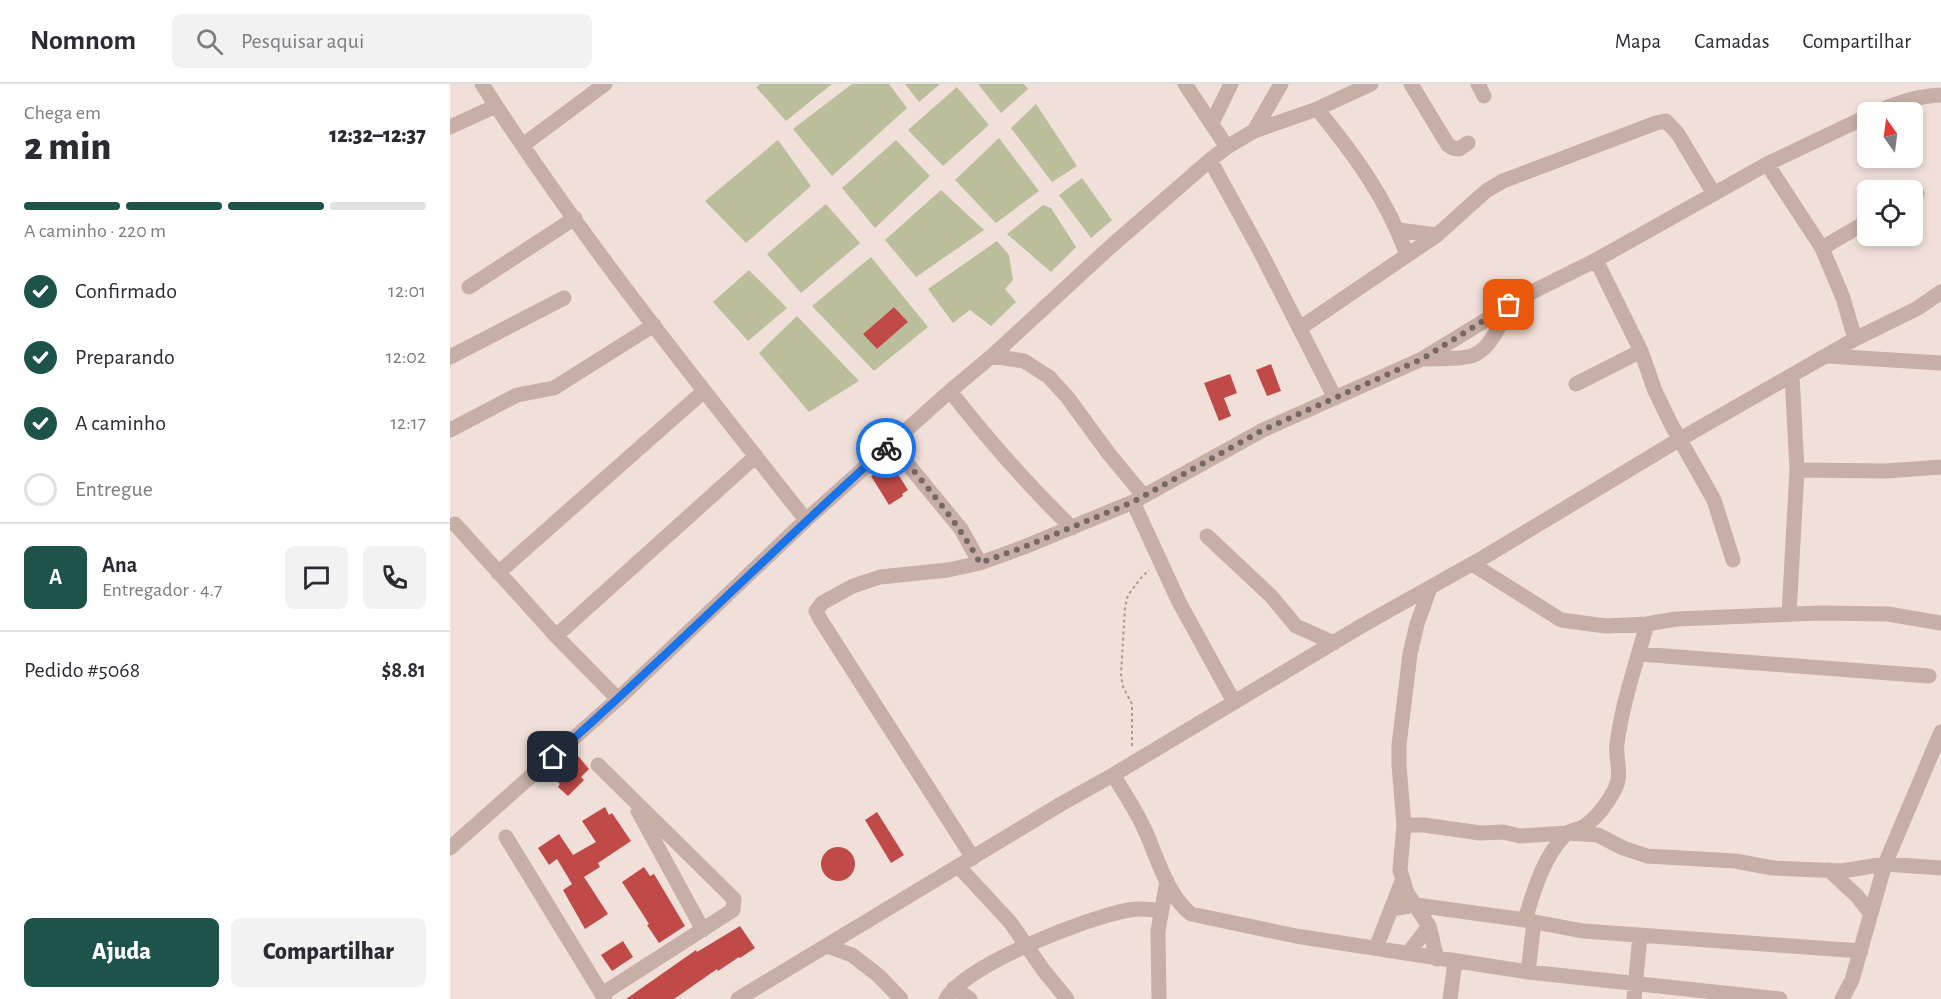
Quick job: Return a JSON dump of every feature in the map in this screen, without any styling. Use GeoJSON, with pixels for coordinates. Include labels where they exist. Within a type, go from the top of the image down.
{"type":"FeatureCollection","features":[{"type":"Feature","properties":{"kind":"street"},"geometry":{"type":"LineString","coordinates":[[482,84],[523,145],[654,326],[806,520]]}},
{"type":"Feature","properties":{"kind":"street"},"geometry":{"type":"LineString","coordinates":[[523,145],[605,84]]}},
{"type":"Feature","properties":{"kind":"street"},"geometry":{"type":"LineString","coordinates":[[1185,84],[1227,147]]}},
{"type":"Feature","properties":{"kind":"street"},"geometry":{"type":"LineString","coordinates":[[1212,123],[1232,84]]}},
{"type":"Feature","properties":{"kind":"street"},"geometry":{"type":"LineString","coordinates":[[1254,130],[1281,84]]}},
{"type":"Feature","properties":{"kind":"street"},"geometry":{"type":"LineString","coordinates":[[450,848],[618,699],[806,520],[950,391],[993,356],[1109,248],[1210,160],[1254,130],[1317,109],[1371,84]]}},
{"type":"Feature","properties":{"kind":"street"},"geometry":{"type":"LineString","coordinates":[[1411,84],[1448,145],[1460,149],[1468,143]]}},
{"type":"Feature","properties":{"kind":"street"},"geometry":{"type":"LineString","coordinates":[[1899,102],[1924,96],[1941,95]]}},
{"type":"Feature","properties":{"kind":"street"},"geometry":{"type":"LineString","coordinates":[[450,127],[496,106]]}},
{"type":"Feature","properties":{"kind":"street"},"geometry":{"type":"LineString","coordinates":[[1317,109],[1365,170],[1387,207],[1407,255]]}},
{"type":"Feature","properties":{"kind":"street"},"geometry":{"type":"LineString","coordinates":[[1300,328],[1437,235],[1486,191],[1503,181],[1656,123],[1666,121],[1678,134],[1714,194]]}},
{"type":"Feature","properties":{"kind":"street"},"geometry":{"type":"LineString","coordinates":[[973,858],[816,611],[822,603],[853,586],[880,577],[948,570],[980,563],[1072,528],[1138,499],[1263,430],[1422,359],[1509,305],[1596,260],[1767,164],[1857,121]]}},
{"type":"Feature","properties":{"kind":"street"},"geometry":{"type":"LineString","coordinates":[[1210,160],[1335,398]]}},
{"type":"Feature","properties":{"kind":"street"},"geometry":{"type":"LineString","coordinates":[[1767,164],[1822,248],[1843,298],[1855,339]]}},
{"type":"Feature","properties":{"kind":"street"},"geometry":{"type":"LineString","coordinates":[[469,287],[575,218]]}},
{"type":"Feature","properties":{"kind":"street"},"geometry":{"type":"LineString","coordinates":[[1822,248],[1857,227]]}},
{"type":"Feature","properties":{"kind":"street"},"geometry":{"type":"LineString","coordinates":[[1398,230],[1437,235]]}},
{"type":"Feature","properties":{"kind":"street"},"geometry":{"type":"LineString","coordinates":[[1596,260],[1641,351],[1655,391],[1714,500],[1733,560]]}},
{"type":"Feature","properties":{"kind":"street"},"geometry":{"type":"LineString","coordinates":[[738,999],[1334,643],[1792,375],[1855,339],[1917,308],[1941,292]]}},
{"type":"Feature","properties":{"kind":"street"},"geometry":{"type":"LineString","coordinates":[[450,357],[564,298]]}},
{"type":"Feature","properties":{"kind":"street"},"geometry":{"type":"LineString","coordinates":[[1422,359],[1473,356],[1490,340],[1509,305]]}},
{"type":"Feature","properties":{"kind":"street"},"geometry":{"type":"LineString","coordinates":[[450,430],[517,395],[554,388],[654,326]]}},
{"type":"Feature","properties":{"kind":"street"},"geometry":{"type":"LineString","coordinates":[[1576,384],[1641,351]]}},
{"type":"Feature","properties":{"kind":"street"},"geometry":{"type":"LineString","coordinates":[[993,356],[1024,361],[1049,377],[1068,398],[1109,454],[1138,499],[1179,602],[1234,702]]}},
{"type":"Feature","properties":{"kind":"street"},"geometry":{"type":"LineString","coordinates":[[1826,356],[1941,363]]}},
{"type":"Feature","properties":{"kind":"street"},"geometry":{"type":"LineString","coordinates":[[1789,614],[1797,470],[1792,375]]}},
{"type":"Feature","properties":{"kind":"street"},"geometry":{"type":"LineString","coordinates":[[498,573],[705,390]]}},
{"type":"Feature","properties":{"kind":"street"},"geometry":{"type":"LineString","coordinates":[[950,391],[991,444],[1072,528]]}},
{"type":"Feature","properties":{"kind":"street"},"geometry":{"type":"LineString","coordinates":[[891,444],[960,529],[980,563]]}},
{"type":"Feature","properties":{"kind":"street"},"geometry":{"type":"LineString","coordinates":[[556,636],[756,456]]}},
{"type":"Feature","properties":{"kind":"street"},"geometry":{"type":"LineString","coordinates":[[1797,470],[1886,471],[1941,467]]}},
{"type":"Feature","properties":{"kind":"street"},"geometry":{"type":"LineString","coordinates":[[455,524],[556,636],[618,699]]}},
{"type":"Feature","properties":{"kind":"street"},"geometry":{"type":"LineString","coordinates":[[1207,536],[1271,596],[1296,626],[1334,643]]}},
{"type":"Feature","properties":{"kind":"street"},"geometry":{"type":"LineString","coordinates":[[1472,564],[1561,620],[1613,626],[1676,619],[1789,614],[1888,614],[1941,623]]}},
{"type":"Feature","properties":{"kind":"street"},"geometry":{"type":"LineString","coordinates":[[1431,588],[1417,624],[1410,654],[1399,745],[1404,825],[1400,870],[1407,893],[1430,926],[1437,959]]}},
{"type":"Feature","properties":{"kind":"street"},"geometry":{"type":"LineString","coordinates":[[1391,610],[1417,624]]}},
{"type":"Feature","properties":{"kind":"street"},"geometry":{"type":"LineString","coordinates":[[1528,972],[1530,921],[1536,882],[1545,863],[1568,833],[1590,822],[1616,788],[1620,770],[1616,747],[1618,736],[1647,624]]}},
{"type":"Feature","properties":{"kind":"street"},"geometry":{"type":"LineString","coordinates":[[1639,654],[1929,676]]}},
{"type":"Feature","properties":{"kind":"street"},"geometry":{"type":"LineString","coordinates":[[1842,999],[1852,980],[1885,864],[1941,732]]}},
{"type":"Feature","properties":{"kind":"street"},"geometry":{"type":"LineString","coordinates":[[506,837],[604,997],[733,909],[734,899],[598,765]]}},
{"type":"Feature","properties":{"kind":"street"},"geometry":{"type":"LineString","coordinates":[[1113,775],[1136,812],[1167,880],[1182,906],[1191,914],[1296,936],[1409,952],[1437,959],[1635,991],[1779,999]]}},
{"type":"Feature","properties":{"kind":"street"},"geometry":{"type":"LineString","coordinates":[[630,797],[703,930]]}},
{"type":"Feature","properties":{"kind":"street"},"geometry":{"type":"LineString","coordinates":[[1404,825],[1424,825],[1480,833],[1503,832],[1520,836],[1568,833],[1598,835],[1623,848],[1647,856],[1735,861],[1773,868],[1842,871],[1885,864],[1941,868]]}},
{"type":"Feature","properties":{"kind":"street"},"geometry":{"type":"LineString","coordinates":[[959,867],[1010,922],[1044,971],[1068,999]]}},
{"type":"Feature","properties":{"kind":"street"},"geometry":{"type":"LineString","coordinates":[[1829,870],[1857,896],[1870,913]]}},
{"type":"Feature","properties":{"kind":"street"},"geometry":{"type":"LineString","coordinates":[[1159,999],[1160,980],[1157,955],[1161,910],[1167,880]]}},
{"type":"Feature","properties":{"kind":"street"},"geometry":{"type":"LineString","coordinates":[[1376,948],[1402,881]]}},
{"type":"Feature","properties":{"kind":"street"},"geometry":{"type":"LineString","coordinates":[[1391,909],[1416,905],[1583,931],[1861,951]]}},
{"type":"Feature","properties":{"kind":"street"},"geometry":{"type":"LineString","coordinates":[[950,994],[966,978],[1027,945],[1123,911],[1161,910]]}},
{"type":"Feature","properties":{"kind":"street"},"geometry":{"type":"LineString","coordinates":[[1409,952],[1430,926]]}},
{"type":"Feature","properties":{"kind":"street"},"geometry":{"type":"LineString","coordinates":[[1635,991],[1640,935]]}},
{"type":"Feature","properties":{"kind":"street"},"geometry":{"type":"LineString","coordinates":[[827,946],[852,955],[879,976],[901,999]]}},
{"type":"Feature","properties":{"kind":"street"},"geometry":{"type":"LineString","coordinates":[[1450,999],[1455,962]]}},
{"type":"Feature","properties":{"kind":"street"},"geometry":{"type":"LineString","coordinates":[[950,994],[970,999]]}},
{"type":"Feature","properties":{"kind":"path"},"geometry":{"type":"LineString","coordinates":[[1131,764],[1132,704],[1122,687],[1121,674],[1125,607],[1128,595],[1141,578],[1161,561]]}},
{"type":"Feature","properties":{"kind":"green space"},"geometry":{"type":"Polygon","coordinates":[[[760,84],[832,84],[786,121],[756,87],[760,84]]]}},
{"type":"Feature","properties":{"kind":"green space"},"geometry":{"type":"Polygon","coordinates":[[[852,84],[889,84],[907,108],[832,176],[793,129],[852,84]]]}},
{"type":"Feature","properties":{"kind":"green space"},"geometry":{"type":"Polygon","coordinates":[[[905,84],[940,84],[919,102],[905,84]]]}},
{"type":"Feature","properties":{"kind":"green space"},"geometry":{"type":"Polygon","coordinates":[[[978,84],[1024,84],[1028,89],[1001,113],[978,84]]]}},
{"type":"Feature","properties":{"kind":"green space"},"geometry":{"type":"Polygon","coordinates":[[[957,87],[989,125],[943,166],[908,130],[957,87]]]}},
{"type":"Feature","properties":{"kind":"green space"},"geometry":{"type":"Polygon","coordinates":[[[1036,104],[1077,166],[1052,182],[1011,128],[1036,104]]]}},
{"type":"Feature","properties":{"kind":"green space"},"geometry":{"type":"Polygon","coordinates":[[[999,138],[1039,191],[996,223],[955,180],[999,138]]]}},
{"type":"Feature","properties":{"kind":"green space"},"geometry":{"type":"Polygon","coordinates":[[[778,140],[811,186],[746,243],[705,201],[778,140]]]}},
{"type":"Feature","properties":{"kind":"green space"},"geometry":{"type":"Polygon","coordinates":[[[896,140],[930,176],[875,228],[842,188],[896,140]]]}},
{"type":"Feature","properties":{"kind":"green space"},"geometry":{"type":"Polygon","coordinates":[[[1082,178],[1112,220],[1091,238],[1059,195],[1082,178]]]}},
{"type":"Feature","properties":{"kind":"green space"},"geometry":{"type":"Polygon","coordinates":[[[941,190],[984,230],[916,277],[885,240],[941,190]]]}},
{"type":"Feature","properties":{"kind":"green space"},"geometry":{"type":"Polygon","coordinates":[[[826,204],[860,243],[801,293],[767,254],[826,204]]]}},
{"type":"Feature","properties":{"kind":"green space"},"geometry":{"type":"Polygon","coordinates":[[[1043,205],[1051,208],[1076,247],[1051,272],[1007,234],[1043,205]]]}},
{"type":"Feature","properties":{"kind":"green space"},"geometry":{"type":"Polygon","coordinates":[[[997,241],[1009,255],[1013,280],[1005,289],[1016,302],[991,326],[970,310],[953,323],[928,289],[997,241]]]}},
{"type":"Feature","properties":{"kind":"green space"},"geometry":{"type":"Polygon","coordinates":[[[871,257],[928,327],[874,371],[812,306],[871,257]],[[894,307],[864,333],[877,349],[908,322],[894,307]]]}},
{"type":"Feature","properties":{"kind":"green space"},"geometry":{"type":"Polygon","coordinates":[[[749,270],[787,308],[748,341],[713,302],[749,270]]]}},
{"type":"Feature","properties":{"kind":"green space"},"geometry":{"type":"Polygon","coordinates":[[[797,316],[859,381],[809,412],[759,353],[797,316]]]}},
{"type":"Feature","properties":{"kind":"building"},"geometry":{"type":"Polygon","coordinates":[[[894,307],[908,322],[877,349],[863,334],[894,307]]]}},
{"type":"Feature","properties":{"kind":"building"},"geometry":{"type":"Polygon","coordinates":[[[1271,364],[1281,391],[1267,396],[1256,370],[1271,364]]]}},
{"type":"Feature","properties":{"kind":"building"},"geometry":{"type":"Polygon","coordinates":[[[1230,374],[1237,393],[1224,398],[1231,416],[1219,421],[1204,383],[1230,374]]]}},
{"type":"Feature","properties":{"kind":"building"},"geometry":{"type":"Polygon","coordinates":[[[891,463],[908,490],[889,505],[871,476],[891,463]]]}},
{"type":"Feature","properties":{"kind":"building"},"geometry":{"type":"Polygon","coordinates":[[[578,756],[589,769],[581,777],[584,780],[568,796],[558,787],[560,784],[557,781],[562,777],[559,775],[578,756]]]}},
{"type":"Feature","properties":{"kind":"building"},"geometry":{"type":"Polygon","coordinates":[[[605,807],[609,815],[612,813],[631,841],[598,863],[600,867],[584,877],[608,914],[585,929],[563,890],[572,884],[557,859],[549,865],[538,848],[559,834],[573,855],[596,842],[582,821],[605,807]]]}},
{"type":"Feature","properties":{"kind":"building"},"geometry":{"type":"Polygon","coordinates":[[[877,812],[904,855],[891,863],[865,820],[877,812]]]}},
{"type":"Feature","properties":{"kind":"building"},"geometry":{"type":"Polygon","coordinates":[[[838,847],[850,852],[855,864],[850,876],[838,881],[826,876],[821,864],[826,852],[838,847]]]}},
{"type":"Feature","properties":{"kind":"building"},"geometry":{"type":"Polygon","coordinates":[[[644,867],[650,876],[654,874],[685,926],[659,943],[622,882],[644,867]]]}},
{"type":"Feature","properties":{"kind":"building"},"geometry":{"type":"Polygon","coordinates":[[[740,926],[755,948],[740,958],[718,971],[717,969],[674,999],[626,999],[696,950],[697,952],[740,926]]]}},
{"type":"Feature","properties":{"kind":"building"},"geometry":{"type":"Polygon","coordinates":[[[623,941],[633,957],[612,971],[601,955],[623,941]]]}},
{"type":"Feature","properties":{"kind":"way so far"},"geometry":{"type":"LineString","coordinates":[[886,448],[891,444],[935,496],[960,529],[980,563],[1133,502],[1263,430],[1422,359],[1509,305]]}},
{"type":"Feature","properties":{"kind":"route"},"geometry":{"type":"LineString","coordinates":[[553,757],[886,448]]}}]}
